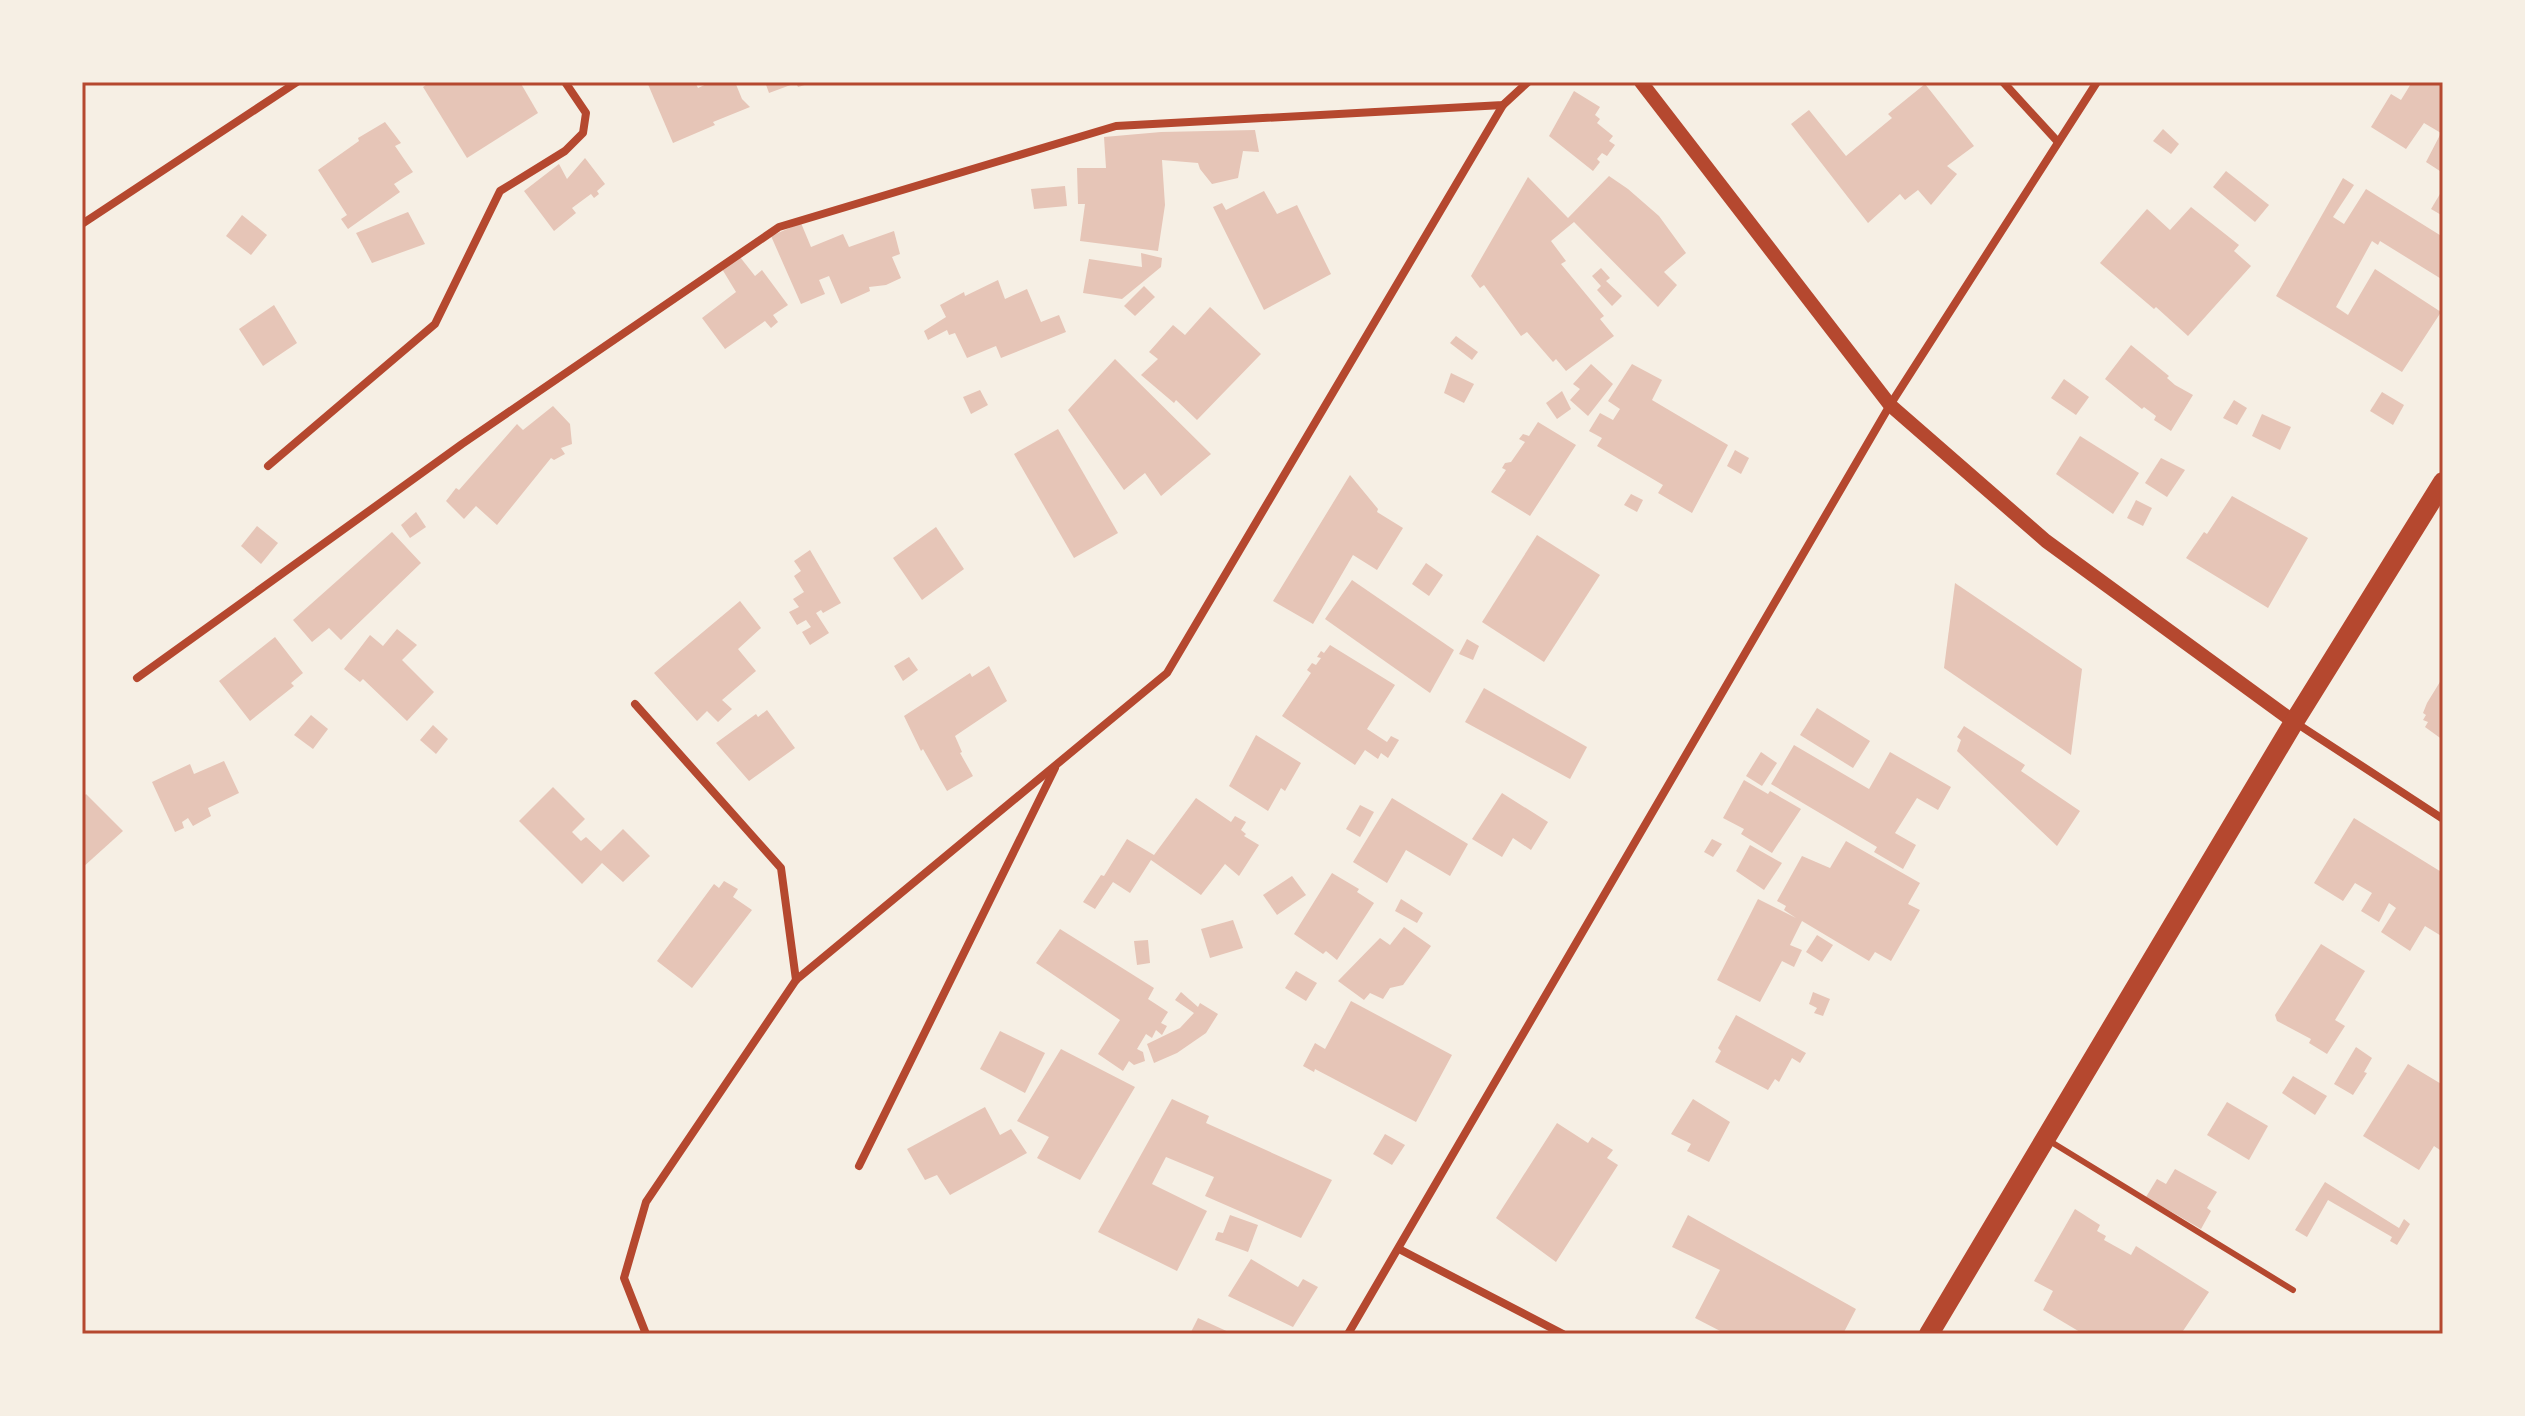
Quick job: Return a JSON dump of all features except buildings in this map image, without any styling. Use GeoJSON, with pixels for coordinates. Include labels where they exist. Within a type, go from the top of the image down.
{"type":"FeatureCollection","features":[{"type":"Feature","properties":{"kind":"main road"},"geometry":{"type":"LineString","coordinates":[[1929,1334],[2294,722],[2443,482]]}},
{"type":"Feature","properties":{"kind":"street"},"geometry":{"type":"LineString","coordinates":[[82,224],[297,82]]}},
{"type":"Feature","properties":{"kind":"street"},"geometry":{"type":"LineString","coordinates":[[268,466],[435,324],[500,191],[565,151],[583,133],[586,113],[565,82]]}},
{"type":"Feature","properties":{"kind":"street"},"geometry":{"type":"LineString","coordinates":[[646,1334],[624,1278],[646,1202],[796,980],[1167,673],[1503,105],[1528,82]]}},
{"type":"Feature","properties":{"kind":"street"},"geometry":{"type":"LineString","coordinates":[[1641,82],[1890,405],[2046,541],[2294,722],[2443,819]]}},
{"type":"Feature","properties":{"kind":"street"},"geometry":{"type":"LineString","coordinates":[[2003,82],[2058,142]]}},
{"type":"Feature","properties":{"kind":"street"},"geometry":{"type":"LineString","coordinates":[[1348,1334],[1890,405],[2097,82]]}},
{"type":"Feature","properties":{"kind":"street"},"geometry":{"type":"LineString","coordinates":[[137,678],[462,444],[779,227],[1116,126],[1503,105]]}},
{"type":"Feature","properties":{"kind":"street"},"geometry":{"type":"LineString","coordinates":[[635,704],[781,868],[796,980]]}},
{"type":"Feature","properties":{"kind":"street"},"geometry":{"type":"LineString","coordinates":[[859,1166],[1057,764]]}},
{"type":"Feature","properties":{"kind":"street"},"geometry":{"type":"LineString","coordinates":[[1399,1249],[1563,1334]]}},
{"type":"Feature","properties":{"kind":"lane"},"geometry":{"type":"LineString","coordinates":[[2045,1138],[2293,1290]]}}]}
